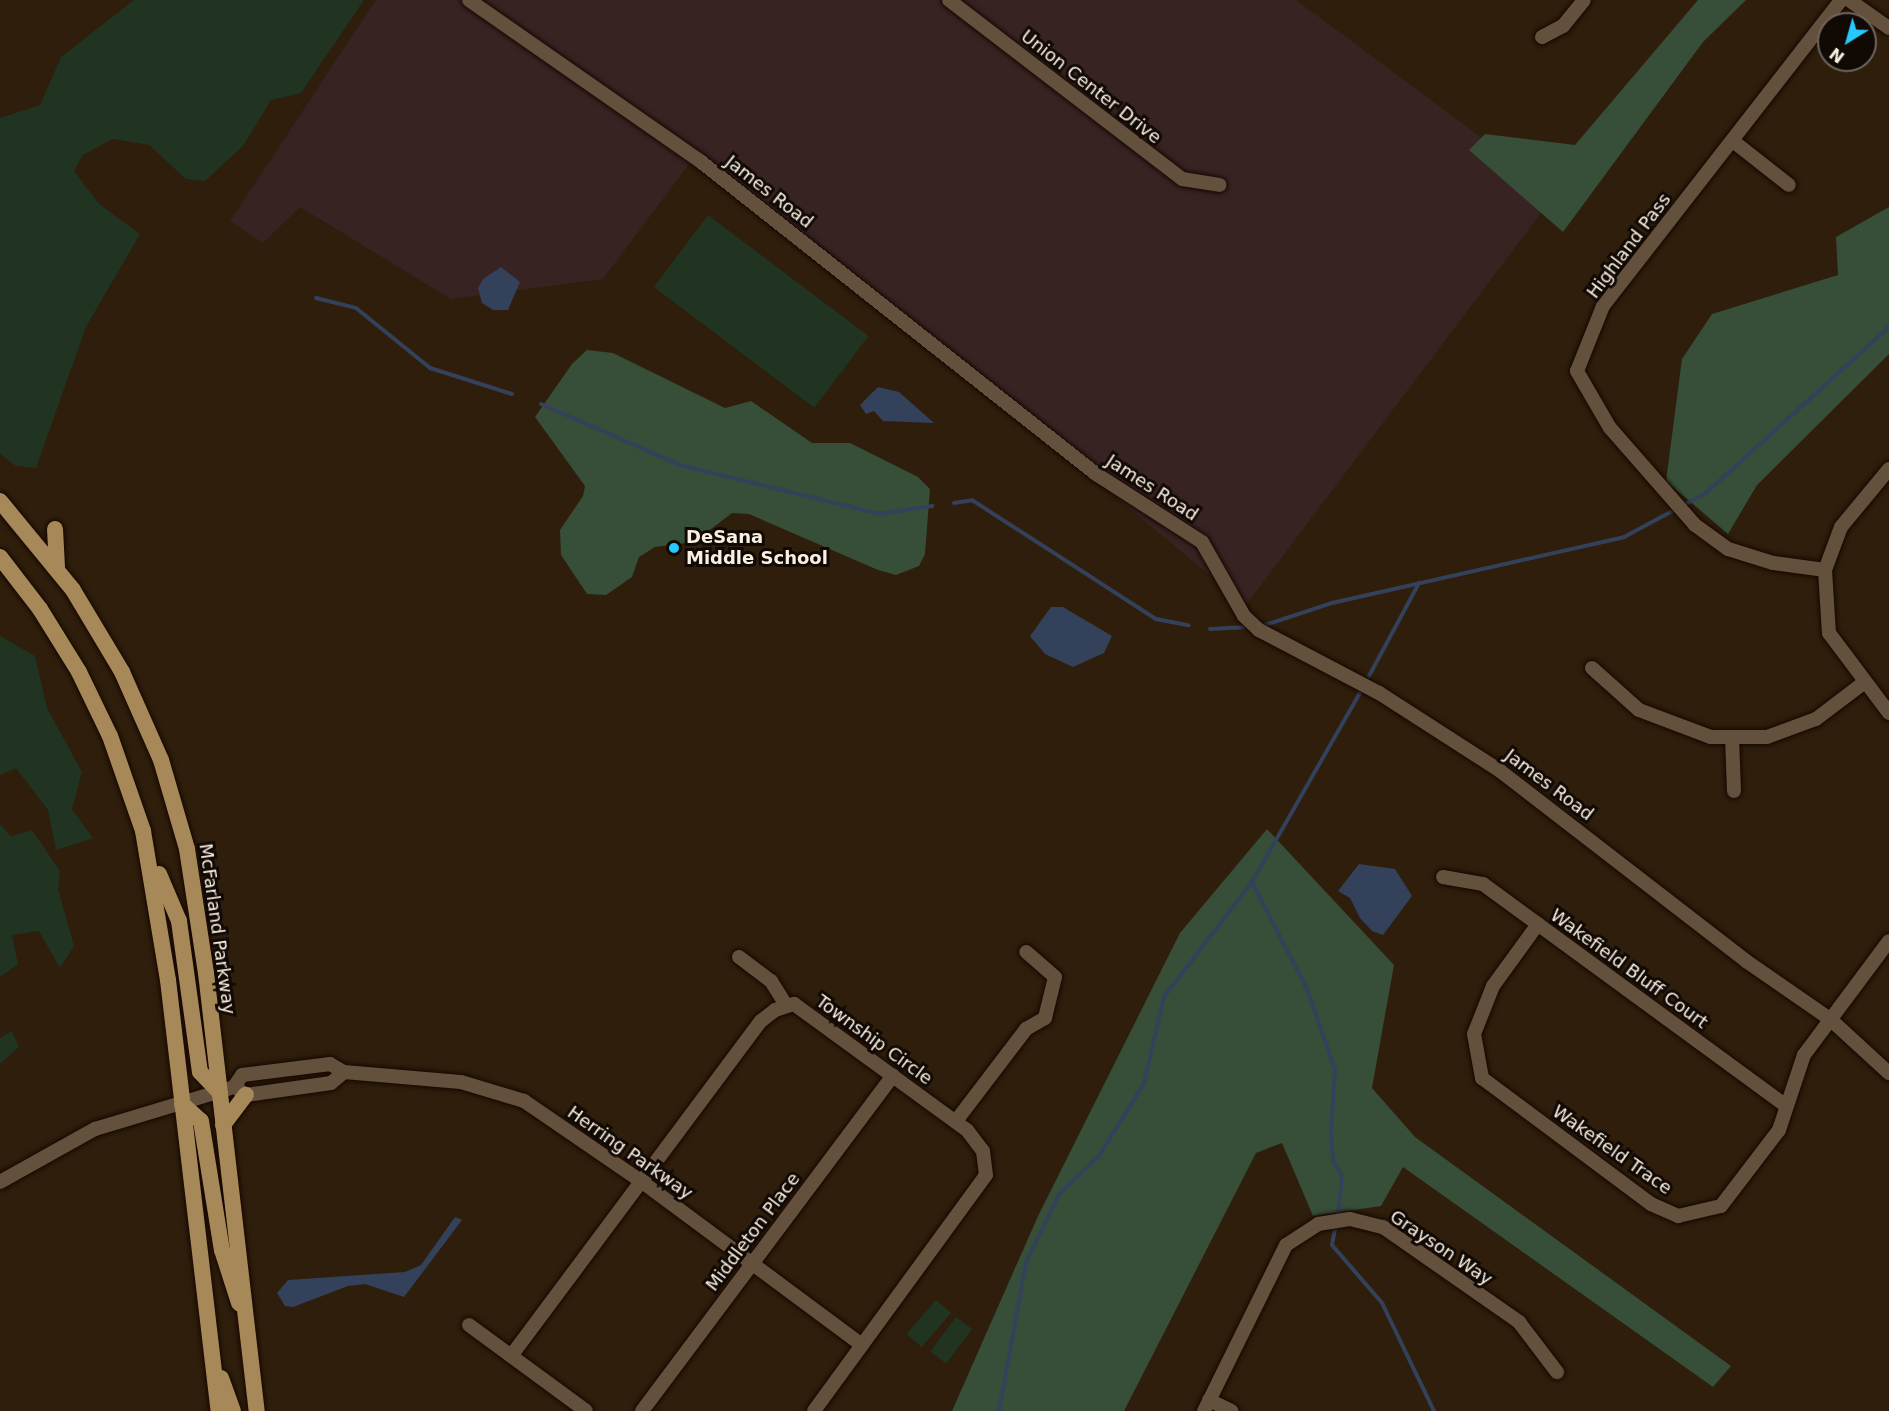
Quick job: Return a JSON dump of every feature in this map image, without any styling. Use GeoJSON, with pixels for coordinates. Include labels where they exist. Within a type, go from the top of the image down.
{"type":"FeatureCollection","features":[{"type":"Feature","properties":{"kind":"main road","name":"McFarland Parkway"},"geometry":{"type":"LineString","coordinates":[[0,501],[58,568],[122,672],[152,737],[170,790],[193,876],[233,1091],[223,1125],[257,1411]]}},
{"type":"Feature","properties":{"kind":"main road"},"geometry":{"type":"LineString","coordinates":[[54,530],[58,568]]}},
{"type":"Feature","properties":{"kind":"main road"},"geometry":{"type":"LineString","coordinates":[[0,557],[54,630],[90,694],[127,780],[150,857],[179,921],[200,1072],[233,1091],[223,1125]]}},
{"type":"Feature","properties":{"kind":"main road"},"geometry":{"type":"LineString","coordinates":[[150,857],[219,1411]]}},
{"type":"Feature","properties":{"kind":"main road"},"geometry":{"type":"LineString","coordinates":[[182,1104],[201,1120],[222,1250],[230,1283],[245,1314]]}},
{"type":"Feature","properties":{"kind":"main road"},"geometry":{"type":"LineString","coordinates":[[214,1364],[233,1411]]}},
{"type":"Feature","properties":{"kind":"street","name":"James Road"},"geometry":{"type":"LineString","coordinates":[[469,0],[700,161],[1096,474],[1202,542],[1244,616],[1259,630],[1388,699],[1498,770],[1746,962],[1830,1019],[1889,1073]]}},
{"type":"Feature","properties":{"kind":"street","name":"Union Center Drive"},"geometry":{"type":"LineString","coordinates":[[949,0],[1182,178],[1220,185]]}},
{"type":"Feature","properties":{"kind":"street"},"geometry":{"type":"LineString","coordinates":[[1542,38],[1563,26],[1584,0]]}},
{"type":"Feature","properties":{"kind":"street","name":"Highland Pass"},"geometry":{"type":"LineString","coordinates":[[1825,570],[1773,563],[1728,549],[1695,525],[1610,428],[1577,371],[1603,306],[1840,0]]}},
{"type":"Feature","properties":{"kind":"street"},"geometry":{"type":"LineString","coordinates":[[1849,0],[1889,28]]}},
{"type":"Feature","properties":{"kind":"street"},"geometry":{"type":"LineString","coordinates":[[1733,141],[1789,186]]}},
{"type":"Feature","properties":{"kind":"street"},"geometry":{"type":"LineString","coordinates":[[1889,470],[1841,527],[1825,570],[1829,633],[1889,713]]}},
{"type":"Feature","properties":{"kind":"street"},"geometry":{"type":"LineString","coordinates":[[1592,668],[1639,710],[1711,737],[1767,737],[1816,718],[1865,682]]}},
{"type":"Feature","properties":{"kind":"street"},"geometry":{"type":"LineString","coordinates":[[1732,737],[1734,791]]}},
{"type":"Feature","properties":{"kind":"street","name":"Wakefield Bluff Court"},"geometry":{"type":"LineString","coordinates":[[1443,877],[1483,884],[1786,1106]]}},
{"type":"Feature","properties":{"kind":"street","name":"Wakefield Trace"},"geometry":{"type":"LineString","coordinates":[[1538,924],[1493,986],[1474,1034],[1482,1078],[1641,1197],[1678,1216],[1721,1206],[1779,1130],[1804,1055],[1889,941]]}},
{"type":"Feature","properties":{"kind":"street"},"geometry":{"type":"LineString","coordinates":[[956,1121],[1026,1029],[1045,1018],[1054,977],[1026,952]]}},
{"type":"Feature","properties":{"kind":"street"},"geometry":{"type":"LineString","coordinates":[[739,957],[771,981],[786,1005]]}},
{"type":"Feature","properties":{"kind":"street","name":"Township Circle"},"geometry":{"type":"LineString","coordinates":[[511,1356],[761,1021],[786,1005],[794,1004],[956,1121],[983,1151],[986,1175],[814,1411]]}},
{"type":"Feature","properties":{"kind":"street","name":"Herring Parkway"},"geometry":{"type":"LineString","coordinates":[[233,1091],[242,1075],[330,1064],[344,1072],[461,1082],[524,1101],[641,1180],[862,1345]]}},
{"type":"Feature","properties":{"kind":"street","name":"Herring Parkway"},"geometry":{"type":"LineString","coordinates":[[0,1182],[95,1129],[233,1091],[331,1083],[344,1072]]}},
{"type":"Feature","properties":{"kind":"street","name":"Middleton Place"},"geometry":{"type":"LineString","coordinates":[[642,1411],[893,1076]]}},
{"type":"Feature","properties":{"kind":"street","name":"Grayson Way"},"geometry":{"type":"LineString","coordinates":[[1206,1405],[1286,1245],[1318,1224],[1350,1219],[1383,1227],[1519,1322],[1557,1372]]}},
{"type":"Feature","properties":{"kind":"street"},"geometry":{"type":"LineString","coordinates":[[469,1325],[586,1411]]}},
{"type":"Feature","properties":{"kind":"street"},"geometry":{"type":"LineString","coordinates":[[1206,1405],[1232,1411]]}},
{"type":"Feature","properties":{"kind":"shaded area"},"geometry":{"type":"Polygon","coordinates":[[[376,0],[1296,0],[1556,193],[1246,605],[698,152],[603,279],[451,299],[300,207],[263,243],[230,221],[376,0]]]}},
{"type":"Feature","properties":{"kind":"green space"},"geometry":{"type":"Polygon","coordinates":[[[134,0],[364,0],[301,93],[271,100],[243,146],[205,181],[186,179],[149,145],[113,139],[83,155],[74,171],[99,204],[140,234],[86,327],[36,468],[16,466],[0,454],[0,118],[40,105],[61,57],[134,0]]]}},
{"type":"Feature","properties":{"kind":"green space"},"geometry":{"type":"Polygon","coordinates":[[[1698,0],[1746,0],[1703,42],[1563,232],[1469,150],[1485,134],[1575,145],[1698,0]]]}},
{"type":"Feature","properties":{"kind":"green space"},"geometry":{"type":"Polygon","coordinates":[[[1889,207],[1889,354],[1757,485],[1728,534],[1666,481],[1682,359],[1712,314],[1838,275],[1836,237],[1889,207]]]}},
{"type":"Feature","properties":{"kind":"green space"},"geometry":{"type":"Polygon","coordinates":[[[708,215],[869,336],[814,408],[654,287],[708,215]]]}},
{"type":"Feature","properties":{"kind":"green space"},"geometry":{"type":"Polygon","coordinates":[[[587,350],[613,353],[725,408],[751,401],[812,443],[850,443],[918,477],[930,489],[925,554],[919,566],[896,575],[878,570],[749,514],[732,513],[694,542],[655,547],[639,557],[632,577],[606,595],[587,594],[561,555],[560,530],[583,496],[585,486],[535,417],[572,364],[587,350]]]}},
{"type":"Feature","properties":{"kind":"green space"},"geometry":{"type":"Polygon","coordinates":[[[0,636],[35,656],[47,708],[82,772],[72,809],[93,838],[56,850],[48,810],[16,768],[0,775],[0,636]]]}},
{"type":"Feature","properties":{"kind":"green space"},"geometry":{"type":"Polygon","coordinates":[[[0,824],[11,836],[32,830],[60,871],[58,889],[74,946],[60,968],[39,931],[12,935],[18,964],[0,977],[0,824]]]}},
{"type":"Feature","properties":{"kind":"green space"},"geometry":{"type":"Polygon","coordinates":[[[1267,829],[1394,965],[1372,1088],[1415,1137],[1731,1366],[1713,1387],[1403,1167],[1381,1206],[1313,1216],[1282,1143],[1256,1153],[1124,1411],[952,1411],[1038,1216],[1180,933],[1267,829]]]}},
{"type":"Feature","properties":{"kind":"green space"},"geometry":{"type":"Polygon","coordinates":[[[12,1031],[19,1047],[0,1064],[0,1038],[12,1031]]]}},
{"type":"Feature","properties":{"kind":"green space"},"geometry":{"type":"Polygon","coordinates":[[[936,1300],[951,1313],[922,1347],[906,1334],[936,1300]]]}},
{"type":"Feature","properties":{"kind":"green space"},"geometry":{"type":"Polygon","coordinates":[[[956,1317],[972,1329],[946,1363],[930,1351],[956,1317]]]}},
{"type":"Feature","properties":{"kind":"water"},"geometry":{"type":"Polygon","coordinates":[[[501,267],[520,282],[508,310],[493,310],[482,303],[478,288],[483,279],[501,267]]]}},
{"type":"Feature","properties":{"kind":"water"},"geometry":{"type":"Polygon","coordinates":[[[878,387],[899,392],[934,423],[883,421],[874,411],[866,414],[860,405],[878,387]]]}},
{"type":"Feature","properties":{"kind":"water"},"geometry":{"type":"Polygon","coordinates":[[[1051,607],[1063,607],[1112,636],[1104,653],[1073,667],[1045,654],[1030,636],[1051,607]]]}},
{"type":"Feature","properties":{"kind":"water"},"geometry":{"type":"Polygon","coordinates":[[[1359,864],[1395,869],[1412,896],[1383,935],[1372,931],[1360,918],[1350,898],[1338,891],[1359,864]]]}},
{"type":"Feature","properties":{"kind":"water"},"geometry":{"type":"Polygon","coordinates":[[[455,1217],[462,1220],[404,1297],[365,1284],[348,1286],[293,1307],[285,1306],[277,1293],[288,1280],[405,1272],[421,1265],[455,1217]]]}},
{"type":"Feature","properties":{"kind":"waterway"},"geometry":{"type":"LineString","coordinates":[[316,298],[356,308],[430,368],[512,394]]}},
{"type":"Feature","properties":{"kind":"waterway"},"geometry":{"type":"LineString","coordinates":[[1262,626],[1332,603],[1624,537],[1706,493],[1889,327]]}},
{"type":"Feature","properties":{"kind":"waterway"},"geometry":{"type":"LineString","coordinates":[[541,404],[680,465],[879,514],[932,506]]}},
{"type":"Feature","properties":{"kind":"waterway"},"geometry":{"type":"LineString","coordinates":[[954,503],[972,500],[1156,619],[1188,625]]}},
{"type":"Feature","properties":{"kind":"waterway"},"geometry":{"type":"LineString","coordinates":[[1369,676],[1419,583]]}},
{"type":"Feature","properties":{"kind":"waterway"},"geometry":{"type":"LineString","coordinates":[[1210,629],[1243,627]]}},
{"type":"Feature","properties":{"kind":"waterway"},"geometry":{"type":"LineString","coordinates":[[999,1411],[1026,1263],[1059,1194],[1099,1156],[1144,1083],[1164,997],[1252,882],[1361,691]]}},
{"type":"Feature","properties":{"kind":"waterway"},"geometry":{"type":"LineString","coordinates":[[1252,882],[1307,989],[1335,1070],[1331,1136],[1333,1160],[1342,1176],[1338,1217]]}},
{"type":"Feature","properties":{"kind":"waterway"},"geometry":{"type":"LineString","coordinates":[[1336,1224],[1332,1245],[1382,1303],[1434,1411]]}},
{"type":"Feature","properties":{"kind":"place","name":"DeSana Middle School"},"geometry":{"type":"Point","coordinates":[674,548]}}]}
